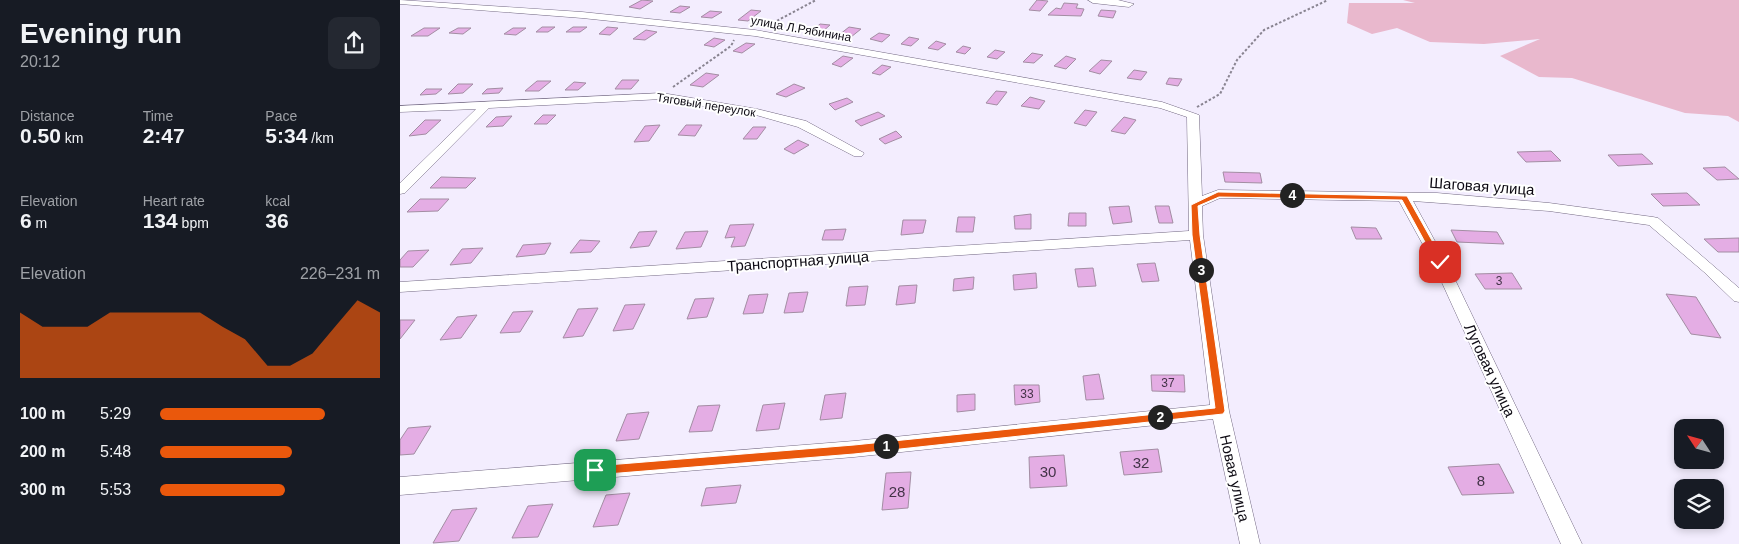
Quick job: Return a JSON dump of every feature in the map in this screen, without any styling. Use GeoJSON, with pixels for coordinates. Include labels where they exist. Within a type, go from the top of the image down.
{"type":"FeatureCollection","features":[{"type":"Feature","properties":{"kind":"street"},"geometry":{"type":"LineString","coordinates":[[1093,0],[1129,4]]}},
{"type":"Feature","properties":{"kind":"street","name":"улица Л.Рябинина"},"geometry":{"type":"LineString","coordinates":[[400,1],[582,15],[754,33],[1162,105],[1190,114]]}},
{"type":"Feature","properties":{"kind":"street","name":"Тяговый переулок"},"geometry":{"type":"LineString","coordinates":[[400,109],[662,96],[757,112],[802,124],[858,153]]}},
{"type":"Feature","properties":{"kind":"street"},"geometry":{"type":"LineString","coordinates":[[400,190],[484,106]]}},
{"type":"Feature","properties":{"kind":"street","name":"Новая улица"},"geometry":{"type":"LineString","coordinates":[[1190,114],[1196,235],[1220,411],[1250,544]]}},
{"type":"Feature","properties":{"kind":"street","name":"Шаговая улица"},"geometry":{"type":"LineString","coordinates":[[1194,205],[1218,194],[1437,198],[1549,207],[1653,221],[1709,268],[1739,297]]}},
{"type":"Feature","properties":{"kind":"street","name":"Луговая улица"},"geometry":{"type":"LineString","coordinates":[[1404,198],[1440,262],[1572,544]]}},
{"type":"Feature","properties":{"kind":"street","name":"Транспортная улица"},"geometry":{"type":"LineString","coordinates":[[400,288],[1196,235]]}},
{"type":"Feature","properties":{"kind":"street"},"geometry":{"type":"LineString","coordinates":[[400,486],[854,449],[1220,411]]}},
{"type":"Feature","properties":{"kind":"path"},"geometry":{"type":"LineString","coordinates":[[754,33],[816,0]]}},
{"type":"Feature","properties":{"kind":"path"},"geometry":{"type":"LineString","coordinates":[[1190,114],[1220,94],[1237,60],[1264,30],[1328,0]]}},
{"type":"Feature","properties":{"kind":"path"},"geometry":{"type":"LineString","coordinates":[[662,96],[730,46],[738,31]]}},
{"type":"Feature","properties":{"kind":"shaded area"},"geometry":{"type":"Polygon","coordinates":[[[1403,0],[1739,0],[1739,122],[1728,116],[1685,113],[1572,78],[1539,77],[1500,56],[1540,39],[1484,44],[1430,42],[1397,28],[1372,34],[1347,23],[1349,3],[1415,3],[1403,0]]]}},
{"type":"Feature","properties":{"kind":"building"},"geometry":{"type":"Polygon","coordinates":[[[642,0],[653,1],[640,9],[629,7],[642,0]]]}},
{"type":"Feature","properties":{"kind":"building"},"geometry":{"type":"Polygon","coordinates":[[[1037,0],[1048,1],[1040,11],[1029,10],[1037,0]]]}},
{"type":"Feature","properties":{"kind":"building"},"geometry":{"type":"Polygon","coordinates":[[[1064,3],[1078,4],[1076,8],[1084,9],[1081,16],[1048,15],[1056,8],[1061,9],[1064,3]]]}},
{"type":"Feature","properties":{"kind":"building"},"geometry":{"type":"Polygon","coordinates":[[[680,6],[690,7],[680,13],[670,12],[680,6]]]}},
{"type":"Feature","properties":{"kind":"building"},"geometry":{"type":"Polygon","coordinates":[[[751,10],[761,11],[748,21],[738,20],[751,10]]]}},
{"type":"Feature","properties":{"kind":"building"},"geometry":{"type":"Polygon","coordinates":[[[1101,10],[1116,11],[1113,18],[1098,16],[1101,10]]]}},
{"type":"Feature","properties":{"kind":"building"},"geometry":{"type":"Polygon","coordinates":[[[710,11],[722,12],[712,18],[701,17],[710,11]]]}},
{"type":"Feature","properties":{"kind":"building"},"geometry":{"type":"Polygon","coordinates":[[[820,24],[830,25],[821,33],[812,31],[820,24]]]}},
{"type":"Feature","properties":{"kind":"building"},"geometry":{"type":"Polygon","coordinates":[[[542,27],[555,27],[548,32],[536,32],[542,27]]]}},
{"type":"Feature","properties":{"kind":"building"},"geometry":{"type":"Polygon","coordinates":[[[573,27],[587,27],[580,32],[566,32],[573,27]]]}},
{"type":"Feature","properties":{"kind":"building"},"geometry":{"type":"Polygon","coordinates":[[[607,27],[618,28],[610,35],[599,34],[607,27]]]}},
{"type":"Feature","properties":{"kind":"building"},"geometry":{"type":"Polygon","coordinates":[[[849,27],[861,29],[851,37],[839,35],[849,27]]]}},
{"type":"Feature","properties":{"kind":"building"},"geometry":{"type":"Polygon","coordinates":[[[424,28],[440,28],[428,36],[411,36],[424,28]]]}},
{"type":"Feature","properties":{"kind":"building"},"geometry":{"type":"Polygon","coordinates":[[[458,28],[471,28],[463,34],[449,33],[458,28]]]}},
{"type":"Feature","properties":{"kind":"building"},"geometry":{"type":"Polygon","coordinates":[[[513,28],[526,28],[516,35],[504,34],[513,28]]]}},
{"type":"Feature","properties":{"kind":"building"},"geometry":{"type":"Polygon","coordinates":[[[646,30],[657,32],[645,40],[633,39],[646,30]]]}},
{"type":"Feature","properties":{"kind":"building"},"geometry":{"type":"Polygon","coordinates":[[[879,33],[890,35],[882,42],[870,39],[879,33]]]}},
{"type":"Feature","properties":{"kind":"building"},"geometry":{"type":"Polygon","coordinates":[[[909,37],[919,39],[911,46],[901,44],[909,37]]]}},
{"type":"Feature","properties":{"kind":"building"},"geometry":{"type":"Polygon","coordinates":[[[714,38],[725,40],[714,47],[704,45],[714,38]]]}},
{"type":"Feature","properties":{"kind":"building"},"geometry":{"type":"Polygon","coordinates":[[[936,41],[946,44],[938,50],[928,48],[936,41]]]}},
{"type":"Feature","properties":{"kind":"building"},"geometry":{"type":"Polygon","coordinates":[[[746,43],[755,44],[742,53],[733,51],[746,43]]]}},
{"type":"Feature","properties":{"kind":"building"},"geometry":{"type":"Polygon","coordinates":[[[963,46],[971,48],[965,54],[956,52],[963,46]]]}},
{"type":"Feature","properties":{"kind":"building"},"geometry":{"type":"Polygon","coordinates":[[[995,50],[1005,52],[997,59],[987,57],[995,50]]]}},
{"type":"Feature","properties":{"kind":"building"},"geometry":{"type":"Polygon","coordinates":[[[1032,53],[1043,55],[1034,63],[1023,62],[1032,53]]]}},
{"type":"Feature","properties":{"kind":"building"},"geometry":{"type":"Polygon","coordinates":[[[843,56],[853,58],[841,67],[832,64],[843,56]]]}},
{"type":"Feature","properties":{"kind":"building"},"geometry":{"type":"Polygon","coordinates":[[[1066,56],[1076,59],[1066,69],[1054,66],[1066,56]]]}},
{"type":"Feature","properties":{"kind":"building"},"geometry":{"type":"Polygon","coordinates":[[[1101,60],[1112,61],[1100,74],[1089,71],[1101,60]]]}},
{"type":"Feature","properties":{"kind":"building"},"geometry":{"type":"Polygon","coordinates":[[[882,65],[891,67],[880,75],[872,73],[882,65]]]}},
{"type":"Feature","properties":{"kind":"building"},"geometry":{"type":"Polygon","coordinates":[[[1134,70],[1147,72],[1141,80],[1127,78],[1134,70]]]}},
{"type":"Feature","properties":{"kind":"building"},"geometry":{"type":"Polygon","coordinates":[[[706,73],[719,75],[703,87],[690,85],[706,73]]]}},
{"type":"Feature","properties":{"kind":"building"},"geometry":{"type":"Polygon","coordinates":[[[1169,78],[1182,79],[1178,86],[1166,84],[1169,78]]]}},
{"type":"Feature","properties":{"kind":"building"},"geometry":{"type":"Polygon","coordinates":[[[622,80],[639,80],[631,89],[615,89],[622,80]]]}},
{"type":"Feature","properties":{"kind":"building"},"geometry":{"type":"Polygon","coordinates":[[[537,81],[551,81],[539,91],[525,91],[537,81]]]}},
{"type":"Feature","properties":{"kind":"building"},"geometry":{"type":"Polygon","coordinates":[[[574,82],[586,83],[578,90],[565,90],[574,82]]]}},
{"type":"Feature","properties":{"kind":"building"},"geometry":{"type":"Polygon","coordinates":[[[458,84],[473,84],[463,93],[448,94],[458,84]]]}},
{"type":"Feature","properties":{"kind":"building"},"geometry":{"type":"Polygon","coordinates":[[[794,84],[805,88],[786,97],[776,94],[794,84]]]}},
{"type":"Feature","properties":{"kind":"building"},"geometry":{"type":"Polygon","coordinates":[[[503,88],[499,93],[482,94],[487,89],[503,88]]]}},
{"type":"Feature","properties":{"kind":"building"},"geometry":{"type":"Polygon","coordinates":[[[426,89],[442,89],[436,94],[420,95],[426,89]]]}},
{"type":"Feature","properties":{"kind":"building"},"geometry":{"type":"Polygon","coordinates":[[[996,91],[1007,92],[997,105],[986,103],[996,91]]]}},
{"type":"Feature","properties":{"kind":"building"},"geometry":{"type":"Polygon","coordinates":[[[1030,97],[1045,101],[1039,109],[1021,106],[1030,97]]]}},
{"type":"Feature","properties":{"kind":"building"},"geometry":{"type":"Polygon","coordinates":[[[847,98],[853,102],[835,110],[829,104],[847,98]]]}},
{"type":"Feature","properties":{"kind":"building"},"geometry":{"type":"Polygon","coordinates":[[[1085,110],[1097,112],[1086,126],[1074,123],[1085,110]]]}},
{"type":"Feature","properties":{"kind":"building"},"geometry":{"type":"Polygon","coordinates":[[[878,112],[885,116],[861,126],[855,121],[878,112]]]}},
{"type":"Feature","properties":{"kind":"building"},"geometry":{"type":"Polygon","coordinates":[[[543,115],[556,115],[547,124],[534,124],[543,115]]]}},
{"type":"Feature","properties":{"kind":"building"},"geometry":{"type":"Polygon","coordinates":[[[512,116],[503,126],[486,127],[496,117],[512,116]]]}},
{"type":"Feature","properties":{"kind":"building"},"geometry":{"type":"Polygon","coordinates":[[[1124,117],[1136,120],[1125,134],[1111,131],[1124,117]]]}},
{"type":"Feature","properties":{"kind":"building"},"geometry":{"type":"Polygon","coordinates":[[[425,120],[441,120],[426,134],[409,136],[425,120]]]}},
{"type":"Feature","properties":{"kind":"building"},"geometry":{"type":"Polygon","coordinates":[[[660,125],[649,141],[634,142],[645,126],[660,125]]]}},
{"type":"Feature","properties":{"kind":"building"},"geometry":{"type":"Polygon","coordinates":[[[686,125],[702,125],[695,136],[678,135],[686,125]]]}},
{"type":"Feature","properties":{"kind":"building"},"geometry":{"type":"Polygon","coordinates":[[[753,127],[766,127],[757,139],[743,139],[753,127]]]}},
{"type":"Feature","properties":{"kind":"building"},"geometry":{"type":"Polygon","coordinates":[[[896,131],[902,137],[885,144],[879,139],[896,131]]]}},
{"type":"Feature","properties":{"kind":"building"},"geometry":{"type":"Polygon","coordinates":[[[798,140],[809,145],[794,154],[784,149],[798,140]]]}},
{"type":"Feature","properties":{"kind":"building"},"geometry":{"type":"Polygon","coordinates":[[[1551,151],[1561,161],[1526,162],[1517,152],[1551,151]]]}},
{"type":"Feature","properties":{"kind":"building"},"geometry":{"type":"Polygon","coordinates":[[[1642,154],[1653,164],[1618,166],[1608,155],[1642,154]]]}},
{"type":"Feature","properties":{"kind":"building"},"geometry":{"type":"Polygon","coordinates":[[[1725,167],[1739,179],[1717,180],[1703,168],[1725,167]]]}},
{"type":"Feature","properties":{"kind":"building"},"geometry":{"type":"Polygon","coordinates":[[[1223,172],[1260,173],[1262,183],[1225,182],[1223,172]]]}},
{"type":"Feature","properties":{"kind":"building"},"geometry":{"type":"Polygon","coordinates":[[[441,177],[476,178],[466,188],[430,188],[441,177]]]}},
{"type":"Feature","properties":{"kind":"building"},"geometry":{"type":"Polygon","coordinates":[[[1687,193],[1700,205],[1663,206],[1651,194],[1687,193]]]}},
{"type":"Feature","properties":{"kind":"building"},"geometry":{"type":"Polygon","coordinates":[[[420,199],[449,199],[438,211],[407,212],[420,199]]]}},
{"type":"Feature","properties":{"kind":"building"},"geometry":{"type":"Polygon","coordinates":[[[1129,206],[1132,222],[1113,224],[1109,207],[1129,206]]]}},
{"type":"Feature","properties":{"kind":"building"},"geometry":{"type":"Polygon","coordinates":[[[1155,206],[1169,206],[1173,223],[1159,223],[1155,206]]]}},
{"type":"Feature","properties":{"kind":"building"},"geometry":{"type":"Polygon","coordinates":[[[1069,213],[1086,213],[1086,226],[1068,226],[1069,213]]]}},
{"type":"Feature","properties":{"kind":"building"},"geometry":{"type":"Polygon","coordinates":[[[1031,214],[1031,229],[1015,229],[1014,216],[1031,214]]]}},
{"type":"Feature","properties":{"kind":"building"},"geometry":{"type":"Polygon","coordinates":[[[958,217],[975,217],[973,232],[956,232],[958,217]]]}},
{"type":"Feature","properties":{"kind":"building"},"geometry":{"type":"Polygon","coordinates":[[[903,220],[926,220],[923,233],[901,235],[903,220]]]}},
{"type":"Feature","properties":{"kind":"building"},"geometry":{"type":"Polygon","coordinates":[[[754,224],[745,246],[731,247],[735,237],[725,238],[730,225],[754,224]]]}},
{"type":"Feature","properties":{"kind":"building"},"geometry":{"type":"Polygon","coordinates":[[[1351,227],[1376,228],[1382,239],[1356,239],[1351,227]]]}},
{"type":"Feature","properties":{"kind":"building"},"geometry":{"type":"Polygon","coordinates":[[[846,229],[843,240],[822,240],[825,230],[846,229]]]}},
{"type":"Feature","properties":{"kind":"building"},"geometry":{"type":"Polygon","coordinates":[[[1451,230],[1497,232],[1504,244],[1457,242],[1451,230]]]}},
{"type":"Feature","properties":{"kind":"building"},"geometry":{"type":"Polygon","coordinates":[[[657,231],[649,246],[630,248],[639,232],[657,231]]]}},
{"type":"Feature","properties":{"kind":"building"},"geometry":{"type":"Polygon","coordinates":[[[708,231],[701,247],[676,249],[685,232],[708,231]]]}},
{"type":"Feature","properties":{"kind":"building"},"geometry":{"type":"Polygon","coordinates":[[[1739,238],[1739,252],[1718,252],[1704,239],[1739,238]]]}},
{"type":"Feature","properties":{"kind":"building"},"geometry":{"type":"Polygon","coordinates":[[[580,240],[600,241],[591,252],[570,253],[580,240]]]}},
{"type":"Feature","properties":{"kind":"building"},"geometry":{"type":"Polygon","coordinates":[[[551,243],[545,254],[516,257],[523,245],[551,243]]]}},
{"type":"Feature","properties":{"kind":"building"},"geometry":{"type":"Polygon","coordinates":[[[483,248],[471,263],[450,265],[462,249],[483,248]]]}},
{"type":"Feature","properties":{"kind":"building"},"geometry":{"type":"Polygon","coordinates":[[[429,250],[413,267],[400,267],[400,260],[408,251],[429,250]]]}},
{"type":"Feature","properties":{"kind":"building"},"geometry":{"type":"Polygon","coordinates":[[[1155,263],[1159,281],[1142,282],[1137,264],[1155,263]]]}},
{"type":"Feature","properties":{"kind":"building"},"geometry":{"type":"Polygon","coordinates":[[[1093,268],[1096,286],[1078,287],[1075,269],[1093,268]]]}},
{"type":"Feature","properties":{"kind":"building"},"geometry":{"type":"Polygon","coordinates":[[[1036,273],[1037,288],[1014,290],[1013,275],[1036,273]]]}},
{"type":"Feature","properties":{"kind":"building"},"geometry":{"type":"Polygon","coordinates":[[[1512,273],[1522,289],[1485,289],[1475,274],[1512,273]]]}},
{"type":"Feature","properties":{"kind":"building"},"geometry":{"type":"Polygon","coordinates":[[[974,277],[973,289],[953,291],[954,279],[974,277]]]}},
{"type":"Feature","properties":{"kind":"building"},"geometry":{"type":"Polygon","coordinates":[[[917,285],[915,303],[896,305],[899,286],[917,285]]]}},
{"type":"Feature","properties":{"kind":"building"},"geometry":{"type":"Polygon","coordinates":[[[868,286],[865,305],[846,306],[849,287],[868,286]]]}},
{"type":"Feature","properties":{"kind":"building"},"geometry":{"type":"Polygon","coordinates":[[[808,292],[803,312],[784,313],[789,293],[808,292]]]}},
{"type":"Feature","properties":{"kind":"building"},"geometry":{"type":"Polygon","coordinates":[[[768,294],[763,313],[743,314],[749,295],[768,294]]]}},
{"type":"Feature","properties":{"kind":"building"},"geometry":{"type":"Polygon","coordinates":[[[1666,294],[1696,297],[1721,338],[1691,334],[1666,294]]]}},
{"type":"Feature","properties":{"kind":"building"},"geometry":{"type":"Polygon","coordinates":[[[714,298],[707,317],[687,319],[695,299],[714,298]]]}},
{"type":"Feature","properties":{"kind":"building"},"geometry":{"type":"Polygon","coordinates":[[[645,304],[633,329],[613,331],[625,305],[645,304]]]}},
{"type":"Feature","properties":{"kind":"building"},"geometry":{"type":"Polygon","coordinates":[[[598,308],[583,336],[563,338],[578,309],[598,308]]]}},
{"type":"Feature","properties":{"kind":"building"},"geometry":{"type":"Polygon","coordinates":[[[533,311],[520,332],[500,333],[513,312],[533,311]]]}},
{"type":"Feature","properties":{"kind":"building"},"geometry":{"type":"Polygon","coordinates":[[[477,315],[461,338],[440,340],[457,317],[477,315]]]}},
{"type":"Feature","properties":{"kind":"building"},"geometry":{"type":"Polygon","coordinates":[[[400,320],[415,320],[400,339],[400,320]]]}},
{"type":"Feature","properties":{"kind":"building"},"geometry":{"type":"Polygon","coordinates":[[[1099,374],[1104,399],[1086,400],[1083,376],[1099,374]]]}},
{"type":"Feature","properties":{"kind":"building"},"geometry":{"type":"Polygon","coordinates":[[[1151,375],[1184,375],[1185,392],[1152,391],[1151,375]]]}},
{"type":"Feature","properties":{"kind":"building"},"geometry":{"type":"Polygon","coordinates":[[[1014,385],[1039,385],[1040,402],[1015,405],[1014,385]]]}},
{"type":"Feature","properties":{"kind":"building"},"geometry":{"type":"Polygon","coordinates":[[[846,393],[842,418],[820,420],[825,395],[846,393]]]}},
{"type":"Feature","properties":{"kind":"building"},"geometry":{"type":"Polygon","coordinates":[[[975,394],[975,410],[957,412],[957,395],[975,394]]]}},
{"type":"Feature","properties":{"kind":"building"},"geometry":{"type":"Polygon","coordinates":[[[785,403],[779,429],[756,431],[763,405],[785,403]]]}},
{"type":"Feature","properties":{"kind":"building"},"geometry":{"type":"Polygon","coordinates":[[[720,405],[712,431],[689,432],[698,406],[720,405]]]}},
{"type":"Feature","properties":{"kind":"building"},"geometry":{"type":"Polygon","coordinates":[[[649,412],[639,439],[616,441],[627,414],[649,412]]]}},
{"type":"Feature","properties":{"kind":"building"},"geometry":{"type":"Polygon","coordinates":[[[431,426],[414,454],[400,455],[400,440],[408,428],[431,426]]]}},
{"type":"Feature","properties":{"kind":"building"},"geometry":{"type":"Polygon","coordinates":[[[1158,449],[1162,472],[1124,475],[1120,452],[1158,449]]]}},
{"type":"Feature","properties":{"kind":"building"},"geometry":{"type":"Polygon","coordinates":[[[1064,455],[1067,486],[1030,488],[1029,457],[1064,455]]]}},
{"type":"Feature","properties":{"kind":"building"},"geometry":{"type":"Polygon","coordinates":[[[1499,464],[1514,493],[1462,495],[1448,467],[1499,464]]]}},
{"type":"Feature","properties":{"kind":"building"},"geometry":{"type":"Polygon","coordinates":[[[911,472],[908,508],[882,510],[886,473],[911,472]]]}},
{"type":"Feature","properties":{"kind":"building"},"geometry":{"type":"Polygon","coordinates":[[[741,485],[736,503],[701,506],[706,488],[741,485]]]}},
{"type":"Feature","properties":{"kind":"building"},"geometry":{"type":"Polygon","coordinates":[[[630,493],[618,525],[593,527],[606,495],[630,493]]]}},
{"type":"Feature","properties":{"kind":"building"},"geometry":{"type":"Polygon","coordinates":[[[553,504],[538,537],[512,538],[528,506],[553,504]]]}},
{"type":"Feature","properties":{"kind":"building"},"geometry":{"type":"Polygon","coordinates":[[[477,508],[459,541],[433,543],[452,510],[477,508]]]}},
{"type":"Feature","properties":{"kind":"route"},"geometry":{"type":"LineString","coordinates":[[595,470],[854,449],[1220,411],[1196,235],[1194,205],[1218,194],[1404,198],[1440,262]]}}]}
